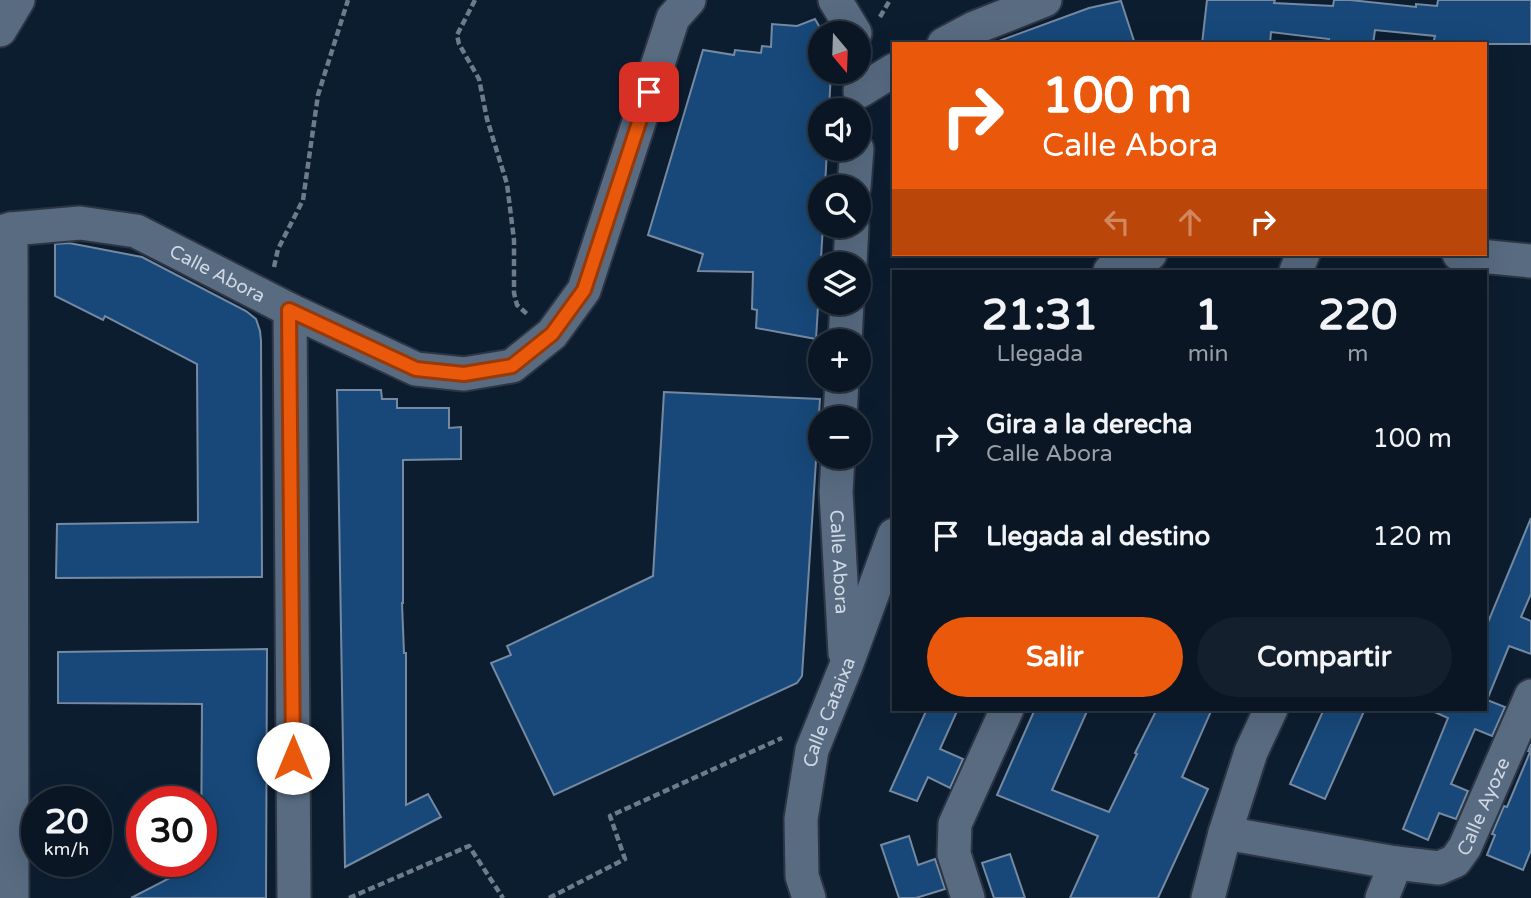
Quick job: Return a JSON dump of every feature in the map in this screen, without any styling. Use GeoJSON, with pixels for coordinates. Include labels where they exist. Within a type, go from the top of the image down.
{"type":"FeatureCollection","features":[{"type":"Feature","properties":{"kind":"street"},"geometry":{"type":"LineString","coordinates":[[0,30],[18,0]]}},
{"type":"Feature","properties":{"kind":"street","name":"Calle Abora"},"geometry":{"type":"LineString","coordinates":[[5,231],[80,223],[136,231],[278,304],[416,369],[464,374],[512,366],[552,334],[584,290],[673,18],[689,0]]}},
{"type":"Feature","properties":{"kind":"street"},"geometry":{"type":"LineString","coordinates":[[835,0],[848,21]]}},
{"type":"Feature","properties":{"kind":"street"},"geometry":{"type":"LineString","coordinates":[[948,42],[974,28],[1045,0]]}},
{"type":"Feature","properties":{"kind":"street"},"geometry":{"type":"LineString","coordinates":[[860,91],[892,71]]}},
{"type":"Feature","properties":{"kind":"street"},"geometry":{"type":"LineString","coordinates":[[5,231],[12,898]]}},
{"type":"Feature","properties":{"kind":"street"},"geometry":{"type":"LineString","coordinates":[[1112,270],[1145,256]]}},
{"type":"Feature","properties":{"kind":"street"},"geometry":{"type":"LineString","coordinates":[[1467,260],[1531,261]]}},
{"type":"Feature","properties":{"kind":"street"},"geometry":{"type":"LineString","coordinates":[[278,304],[294,898]]}},
{"type":"Feature","properties":{"kind":"street","name":"Calle Abora"},"geometry":{"type":"LineString","coordinates":[[837,469],[835,492],[846,666]]}},
{"type":"Feature","properties":{"kind":"street","name":"Calle Cataixa"},"geometry":{"type":"LineString","coordinates":[[809,898],[803,876],[801,819],[812,750],[892,541]]}},
{"type":"Feature","properties":{"kind":"street","name":"Calle Ayoze"},"geometry":{"type":"LineString","coordinates":[[1225,833],[1396,863],[1439,868],[1455,861],[1465,847],[1531,696]]}},
{"type":"Feature","properties":{"kind":"street"},"geometry":{"type":"LineString","coordinates":[[968,898],[954,854],[955,824],[1006,711]]}},
{"type":"Feature","properties":{"kind":"street"},"geometry":{"type":"LineString","coordinates":[[1209,898],[1225,833],[1251,752],[1270,711]]}},
{"type":"Feature","properties":{"kind":"street"},"geometry":{"type":"LineString","coordinates":[[1382,898],[1396,863]]}},
{"type":"Feature","properties":{"kind":"path"},"geometry":{"type":"LineString","coordinates":[[278,304],[278,249],[303,200],[318,95],[348,0]]}},
{"type":"Feature","properties":{"kind":"path"},"geometry":{"type":"LineString","coordinates":[[475,0],[457,35],[459,44],[479,79],[506,184],[514,240],[514,293],[517,305],[526,313],[542,343]]}},
{"type":"Feature","properties":{"kind":"path"},"geometry":{"type":"LineString","coordinates":[[549,898],[625,859],[610,816],[825,719]]}},
{"type":"Feature","properties":{"kind":"path"},"geometry":{"type":"LineString","coordinates":[[349,898],[469,846],[503,898]]}},
{"type":"Feature","properties":{"kind":"building"},"geometry":{"type":"Polygon","coordinates":[[[1207,0],[1275,0],[1274,3],[1333,6],[1334,0],[1350,0],[1416,7],[1416,4],[1437,6],[1438,0],[1531,0],[1531,44],[1434,42],[1435,36],[1375,30],[1373,42],[1328,42],[1329,39],[1271,32],[1270,42],[1202,42],[1207,0]]]}},
{"type":"Feature","properties":{"kind":"building"},"geometry":{"type":"Polygon","coordinates":[[[1121,1],[1134,42],[999,42],[999,41],[1089,8],[1121,1]]]}},
{"type":"Feature","properties":{"kind":"building"},"geometry":{"type":"Polygon","coordinates":[[[808,22],[808,84],[830,84],[830,98],[808,98],[808,161],[826,161],[826,175],[808,175],[808,238],[822,238],[821,252],[808,252],[808,315],[817,315],[817,329],[808,329],[808,338],[756,328],[757,310],[752,309],[753,272],[698,271],[703,254],[648,235],[703,50],[734,55],[735,50],[761,53],[762,46],[771,47],[772,24],[797,26],[808,22]]]}},
{"type":"Feature","properties":{"kind":"building"},"geometry":{"type":"Polygon","coordinates":[[[69,243],[142,257],[246,311],[256,319],[261,341],[262,577],[56,578],[57,524],[198,522],[197,364],[105,316],[103,320],[55,296],[55,244],[69,243]]]}},
{"type":"Feature","properties":{"kind":"building"},"geometry":{"type":"Polygon","coordinates":[[[337,390],[381,390],[382,399],[397,399],[397,408],[449,408],[449,428],[461,427],[461,459],[403,460],[402,603],[406,653],[406,805],[428,794],[441,817],[345,867],[337,390]]]}},
{"type":"Feature","properties":{"kind":"building"},"geometry":{"type":"Polygon","coordinates":[[[664,392],[820,399],[820,406],[808,406],[808,469],[815,469],[802,676],[797,683],[554,795],[491,663],[511,655],[507,646],[653,576],[664,392]]]}},
{"type":"Feature","properties":{"kind":"building"},"geometry":{"type":"Polygon","coordinates":[[[1531,518],[1531,594],[1521,617],[1531,621],[1531,654],[1509,646],[1487,700],[1487,625],[1531,518]]]}},
{"type":"Feature","properties":{"kind":"building"},"geometry":{"type":"Polygon","coordinates":[[[267,649],[266,898],[131,898],[172,877],[217,877],[217,786],[201,786],[202,704],[58,703],[58,652],[267,649]]]}},
{"type":"Feature","properties":{"kind":"building"},"geometry":{"type":"Polygon","coordinates":[[[1487,700],[1505,707],[1492,736],[1475,729],[1451,784],[1468,791],[1456,819],[1439,813],[1428,840],[1403,829],[1448,718],[1432,711],[1487,711],[1487,700]]]}},
{"type":"Feature","properties":{"kind":"building"},"geometry":{"type":"Polygon","coordinates":[[[926,711],[957,711],[940,749],[963,759],[950,788],[928,777],[917,801],[890,791],[926,711]]]}},
{"type":"Feature","properties":{"kind":"building"},"geometry":{"type":"Polygon","coordinates":[[[1034,711],[1087,711],[1052,790],[1109,812],[1156,711],[1211,711],[1182,777],[1208,789],[1158,898],[1070,898],[1098,836],[997,795],[1034,711]]]}},
{"type":"Feature","properties":{"kind":"building"},"geometry":{"type":"Polygon","coordinates":[[[1323,711],[1364,711],[1325,799],[1290,784],[1323,711]]]}},
{"type":"Feature","properties":{"kind":"building"},"geometry":{"type":"Polygon","coordinates":[[[1531,744],[1531,850],[1523,870],[1487,855],[1495,835],[1492,834],[1504,806],[1507,807],[1531,744]]]}},
{"type":"Feature","properties":{"kind":"building"},"geometry":{"type":"Polygon","coordinates":[[[909,836],[918,865],[935,859],[945,889],[916,898],[899,898],[881,845],[909,836]]]}},
{"type":"Feature","properties":{"kind":"building"},"geometry":{"type":"Polygon","coordinates":[[[1010,854],[1025,898],[994,898],[982,863],[1010,854]]]}},
{"type":"Feature","properties":{"kind":"route"},"geometry":{"type":"LineString","coordinates":[[293,758],[289,310],[416,369],[464,374],[512,366],[552,334],[584,290],[649,92]]}}]}
